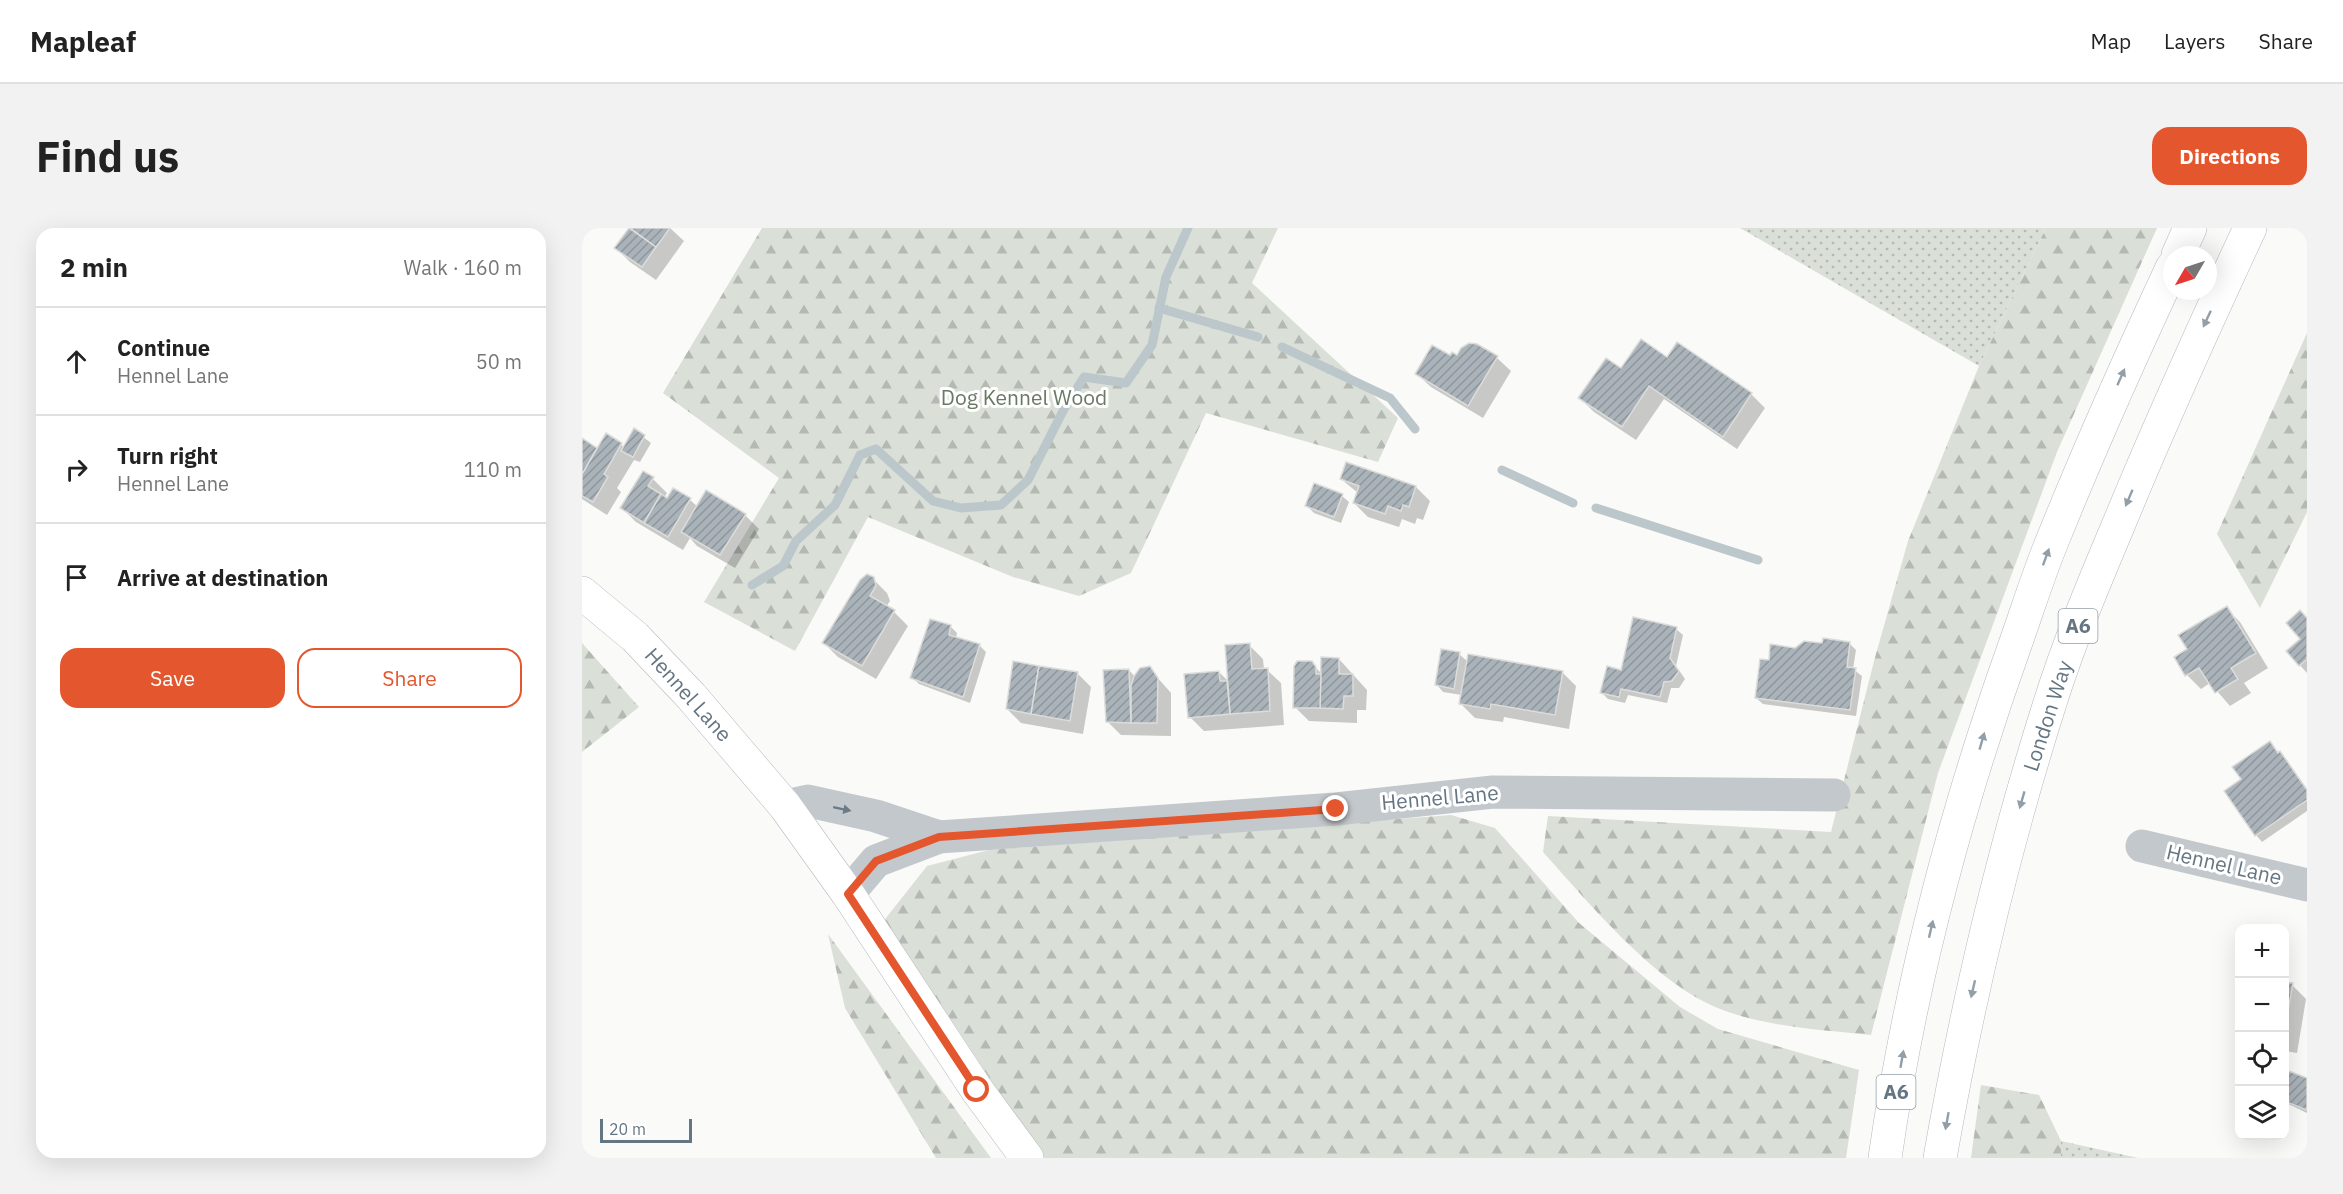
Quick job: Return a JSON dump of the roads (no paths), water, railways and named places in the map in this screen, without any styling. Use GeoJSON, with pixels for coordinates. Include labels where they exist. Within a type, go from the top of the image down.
{"type":"FeatureCollection","features":[{"type":"Feature","properties":{"kind":"main road"},"geometry":{"type":"LineString","coordinates":[[2182,246],[2190,228]]}},
{"type":"Feature","properties":{"kind":"main road","name":"London Way"},"geometry":{"type":"LineString","coordinates":[[1940,1158],[1961,1042],[2000,877],[2049,705],[2092,589],[2172,395],[2250,228]]}},
{"type":"Feature","properties":{"kind":"main road","name":"A6"},"geometry":{"type":"LineString","coordinates":[[1885,1158],[1908,1027],[1944,869],[1989,715],[2048,551],[2119,381],[2163,287]]}},
{"type":"Feature","properties":{"kind":"main road","name":"Hennel Lane"},"geometry":{"type":"LineString","coordinates":[[582,594],[635,637],[659,662],[785,806],[848,894],[977,1090],[1027,1158]]}},
{"type":"Feature","properties":{"kind":"street","name":"Hennel Lane"},"geometry":{"type":"LineString","coordinates":[[848,894],[876,861],[939,837],[1336,809],[1493,792],[1834,795]]}},
{"type":"Feature","properties":{"kind":"street","name":"Hennel Lane"},"geometry":{"type":"LineString","coordinates":[[785,806],[808,801],[876,816],[939,837]]}},
{"type":"Feature","properties":{"kind":"street","name":"Hennel Lane"},"geometry":{"type":"LineString","coordinates":[[2142,846],[2307,885]]}},
{"type":"Feature","properties":{"kind":"waterway"},"geometry":{"type":"LineString","coordinates":[[752,585],[783,566],[796,541],[835,505],[860,455],[876,449],[933,501],[961,508],[1001,505],[1028,480],[1063,411],[1084,377],[1126,383],[1152,345],[1166,277],[1188,228]]}},
{"type":"Feature","properties":{"kind":"waterway"},"geometry":{"type":"LineString","coordinates":[[1159,308],[1258,337]]}},
{"type":"Feature","properties":{"kind":"waterway"},"geometry":{"type":"LineString","coordinates":[[1282,347],[1390,398],[1415,429]]}},
{"type":"Feature","properties":{"kind":"waterway"},"geometry":{"type":"LineString","coordinates":[[1502,470],[1573,503]]}},
{"type":"Feature","properties":{"kind":"waterway"},"geometry":{"type":"LineString","coordinates":[[1596,508],[1758,560]]}},
{"type":"Feature","properties":{"kind":"park label","name":"Dog Kennel Wood"},"geometry":{"type":"Point","coordinates":[1024,398]}}]}
